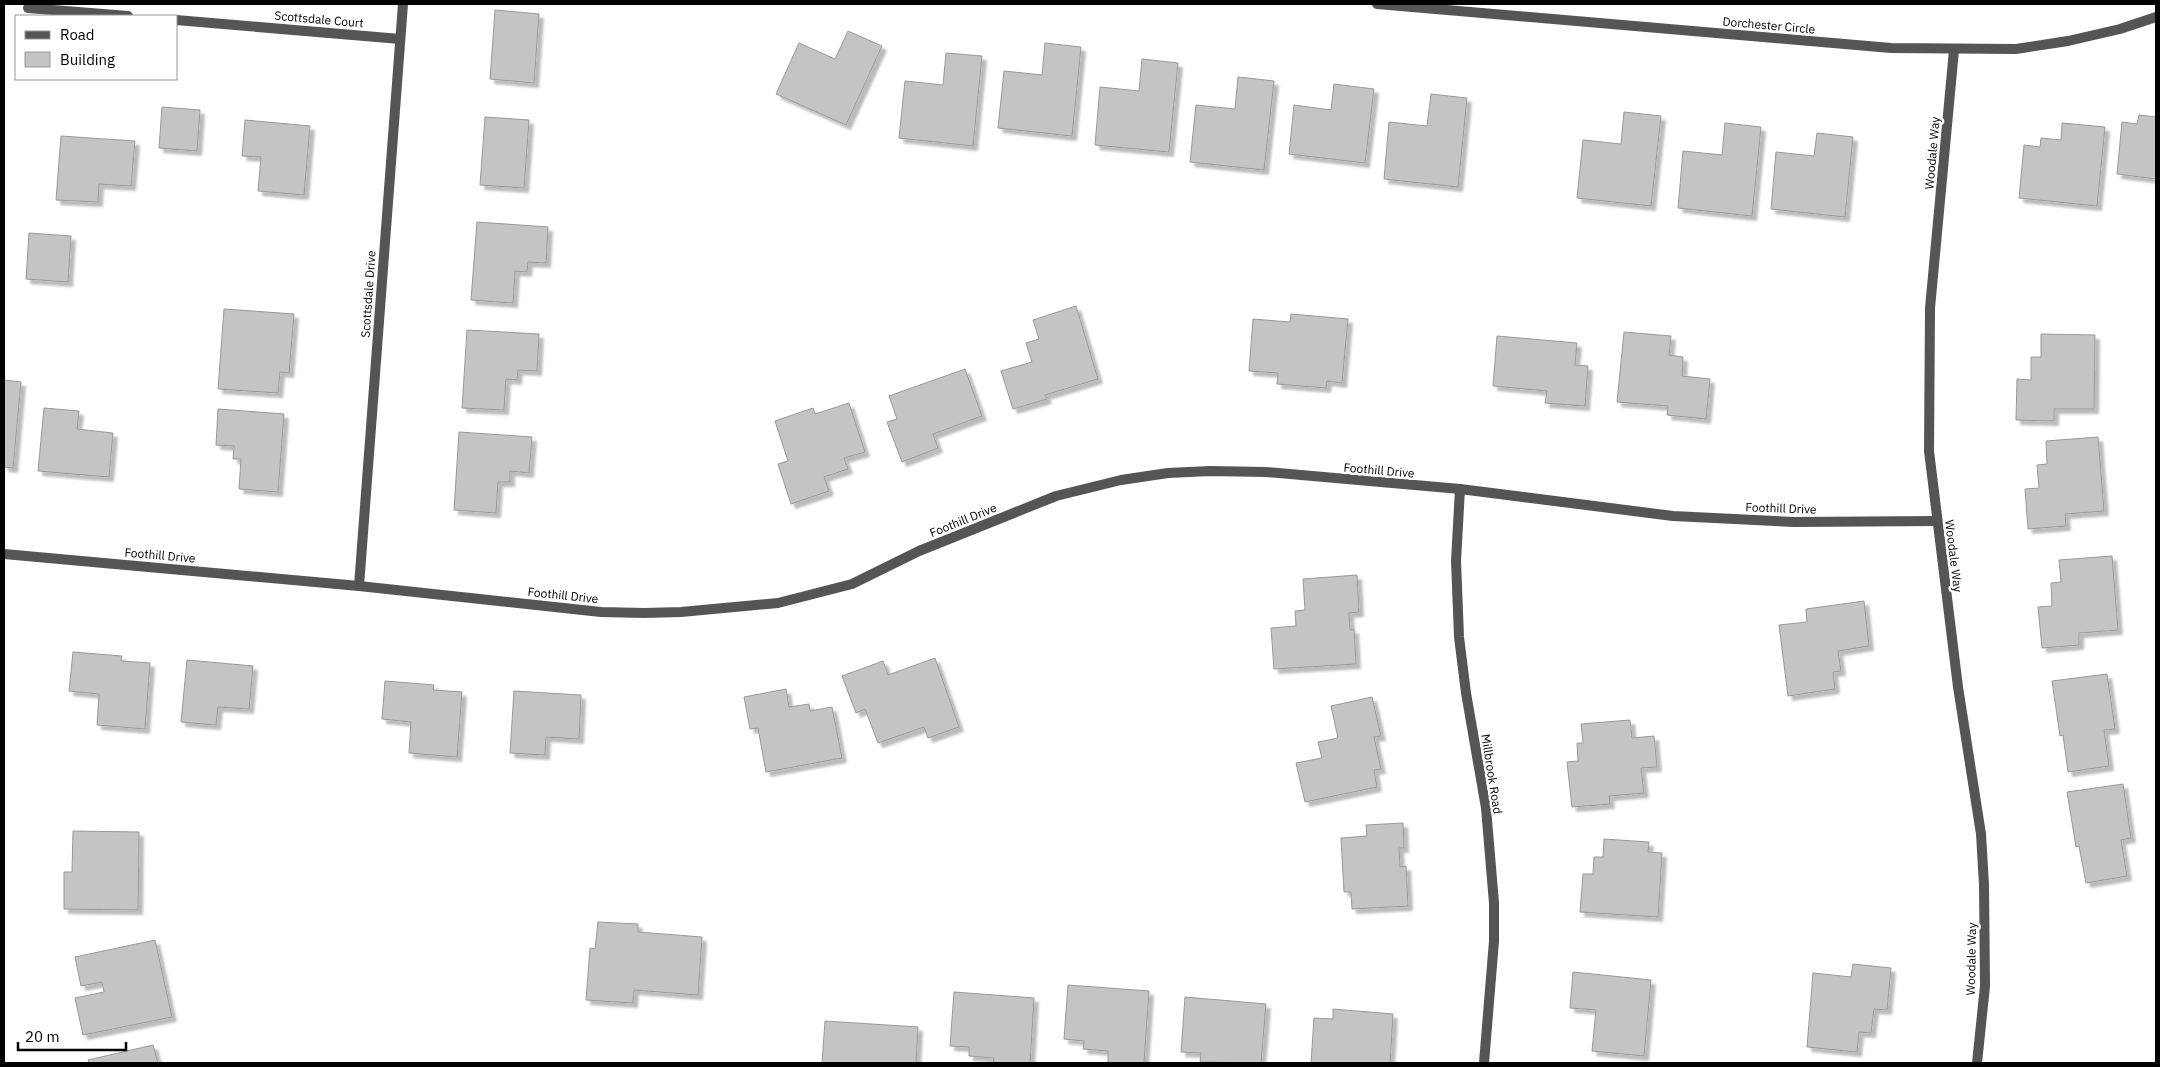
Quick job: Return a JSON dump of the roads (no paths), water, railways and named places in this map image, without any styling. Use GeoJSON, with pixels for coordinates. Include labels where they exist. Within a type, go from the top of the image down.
{"type":"FeatureCollection","features":[{"type":"Feature","properties":{"kind":"street","name":"Scottsdale Drive"},"geometry":{"type":"LineString","coordinates":[[359,586],[403,4]]}},
{"type":"Feature","properties":{"kind":"street","name":"Dorchester Circle"},"geometry":{"type":"LineString","coordinates":[[1377,4],[1891,48],[1954,50],[2016,50],[2120,29],[2156,17]]}},
{"type":"Feature","properties":{"kind":"street"},"geometry":{"type":"LineString","coordinates":[[28,8],[116,15]]}},
{"type":"Feature","properties":{"kind":"street","name":"Scottsdale Court"},"geometry":{"type":"LineString","coordinates":[[178,20],[400,39]]}},
{"type":"Feature","properties":{"kind":"street","name":"Woodale Way"},"geometry":{"type":"LineString","coordinates":[[1954,50],[1930,308],[1929,451],[1958,687],[1981,834],[1984,885],[1985,986],[1977,1063]]}},
{"type":"Feature","properties":{"kind":"street","name":"Foothill Drive"},"geometry":{"type":"LineString","coordinates":[[4,554],[359,586],[601,612],[681,612],[778,603],[852,584],[919,551],[1047,500],[1121,480],[1168,473],[1210,471],[1266,472],[1460,489],[1673,516],[1794,522],[1937,521]]}},
{"type":"Feature","properties":{"kind":"street","name":"Millbrook Road"},"geometry":{"type":"LineString","coordinates":[[1460,489],[1456,561],[1459,637],[1466,693],[1486,808],[1494,903],[1494,941],[1484,1063]]}}]}
